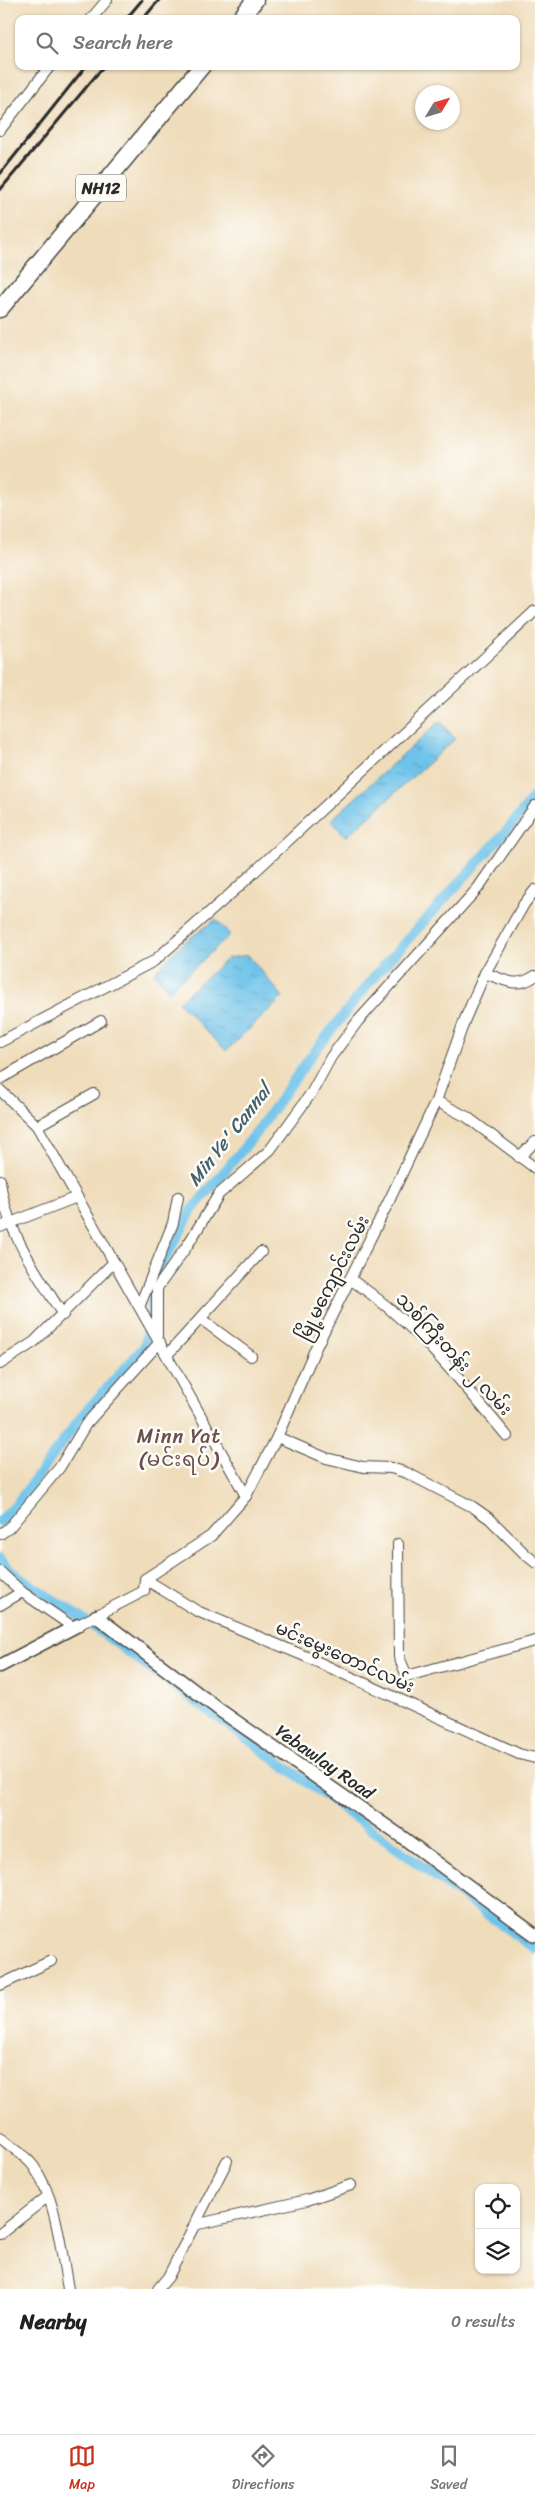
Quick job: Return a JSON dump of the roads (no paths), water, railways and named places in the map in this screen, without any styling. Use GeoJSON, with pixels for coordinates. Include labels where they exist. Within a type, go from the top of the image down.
{"type":"FeatureCollection","features":[{"type":"Feature","properties":{"kind":"highway"},"geometry":{"type":"LineString","coordinates":[[243,15],[255,0]]}},
{"type":"Feature","properties":{"kind":"highway","name":"NH12"},"geometry":{"type":"LineString","coordinates":[[0,308],[199,70]]}},
{"type":"Feature","properties":{"kind":"street"},"geometry":{"type":"LineString","coordinates":[[94,15],[107,0]]}},
{"type":"Feature","properties":{"kind":"street"},"geometry":{"type":"LineString","coordinates":[[2,125],[47,70]]}},
{"type":"Feature","properties":{"kind":"street"},"geometry":{"type":"LineString","coordinates":[[0,1042],[154,961],[236,889],[535,611]]}},
{"type":"Feature","properties":{"kind":"street"},"geometry":{"type":"LineString","coordinates":[[0,1534],[9,1528],[60,1467],[86,1424],[158,1340],[157,1288],[187,1246],[220,1194],[270,1150],[312,1092],[330,1057],[358,1021],[478,888],[535,806]]}},
{"type":"Feature","properties":{"kind":"street","name":"မြို့မကျောင်းလမ်း"},"geometry":{"type":"LineString","coordinates":[[93,1617],[144,1591],[145,1578],[211,1536],[246,1496],[277,1437],[317,1345],[436,1101],[465,1019],[485,974],[524,904],[535,890]]}},
{"type":"Feature","properties":{"kind":"street"},"geometry":{"type":"LineString","coordinates":[[485,974],[515,984],[524,983],[535,976]]}},
{"type":"Feature","properties":{"kind":"street"},"geometry":{"type":"LineString","coordinates":[[0,1079],[100,1021]]}},
{"type":"Feature","properties":{"kind":"street"},"geometry":{"type":"LineString","coordinates":[[0,1090],[37,1126],[140,1305],[158,1340],[168,1354],[246,1496]]}},
{"type":"Feature","properties":{"kind":"street"},"geometry":{"type":"LineString","coordinates":[[37,1126],[94,1094]]}},
{"type":"Feature","properties":{"kind":"street"},"geometry":{"type":"LineString","coordinates":[[436,1101],[474,1122],[535,1168]]}},
{"type":"Feature","properties":{"kind":"street"},"geometry":{"type":"LineString","coordinates":[[519,1157],[535,1142]]}},
{"type":"Feature","properties":{"kind":"street"},"geometry":{"type":"LineString","coordinates":[[0,1180],[11,1222],[34,1270],[63,1315]]}},
{"type":"Feature","properties":{"kind":"street"},"geometry":{"type":"LineString","coordinates":[[0,1227],[77,1197]]}},
{"type":"Feature","properties":{"kind":"street"},"geometry":{"type":"LineString","coordinates":[[140,1305],[173,1223],[178,1197]]}},
{"type":"Feature","properties":{"kind":"street"},"geometry":{"type":"LineString","coordinates":[[168,1354],[261,1252]]}},
{"type":"Feature","properties":{"kind":"street"},"geometry":{"type":"LineString","coordinates":[[0,1364],[34,1342],[114,1262]]}},
{"type":"Feature","properties":{"kind":"street","name":"သစ်ကြီးတန်း ၂ လမ်း"},"geometry":{"type":"LineString","coordinates":[[350,1279],[379,1298],[407,1322],[507,1436]]}},
{"type":"Feature","properties":{"kind":"street"},"geometry":{"type":"LineString","coordinates":[[201,1319],[251,1356]]}},
{"type":"Feature","properties":{"kind":"street"},"geometry":{"type":"LineString","coordinates":[[277,1437],[326,1458],[363,1467],[391,1468],[407,1473],[485,1514],[535,1562]]}},
{"type":"Feature","properties":{"kind":"street"},"geometry":{"type":"LineString","coordinates":[[398,1544],[400,1658],[407,1676],[535,1641]]}},
{"type":"Feature","properties":{"kind":"street"},"geometry":{"type":"LineString","coordinates":[[0,1572],[22,1592],[75,1626]]}},
{"type":"Feature","properties":{"kind":"street","name":"မင်းမွေးတောင်လမ်း"},"geometry":{"type":"LineString","coordinates":[[145,1578],[197,1611],[307,1657],[519,1754],[535,1758]]}},
{"type":"Feature","properties":{"kind":"street"},"geometry":{"type":"LineString","coordinates":[[0,1605],[22,1592]]}},
{"type":"Feature","properties":{"kind":"street"},"geometry":{"type":"LineString","coordinates":[[0,1666],[93,1617]]}},
{"type":"Feature","properties":{"kind":"street","name":"Yebawlay Road"},"geometry":{"type":"LineString","coordinates":[[93,1617],[221,1711],[402,1837],[535,1935]]}},
{"type":"Feature","properties":{"kind":"street"},"geometry":{"type":"LineString","coordinates":[[0,1986],[50,1961]]}},
{"type":"Feature","properties":{"kind":"street"},"geometry":{"type":"LineString","coordinates":[[0,2137],[34,2166],[56,2220],[68,2289]]}},
{"type":"Feature","properties":{"kind":"street"},"geometry":{"type":"LineString","coordinates":[[158,2289],[168,2277],[227,2161]]}},
{"type":"Feature","properties":{"kind":"street"},"geometry":{"type":"LineString","coordinates":[[194,2226],[307,2200],[351,2185]]}},
{"type":"Feature","properties":{"kind":"street"},"geometry":{"type":"LineString","coordinates":[[0,2234],[47,2197]]}},
{"type":"Feature","properties":{"kind":"water"},"geometry":{"type":"Polygon","coordinates":[[[440,721],[455,739],[346,837],[331,820],[440,721]]]}},
{"type":"Feature","properties":{"kind":"water"},"geometry":{"type":"Polygon","coordinates":[[[216,919],[230,935],[169,991],[154,972],[182,944],[216,919]]]}},
{"type":"Feature","properties":{"kind":"water"},"geometry":{"type":"Polygon","coordinates":[[[248,955],[283,997],[226,1051],[178,1002],[228,958],[248,955]]]}},
{"type":"Feature","properties":{"kind":"waterway","name":"Min Ye' Cannal"},"geometry":{"type":"LineString","coordinates":[[0,1522],[16,1505],[84,1413],[145,1346],[156,1275],[192,1210],[253,1137],[311,1056],[378,972],[510,827],[535,795]]}},
{"type":"Feature","properties":{"kind":"waterway"},"geometry":{"type":"LineString","coordinates":[[0,1559],[17,1576],[83,1619],[535,1949]]}},
{"type":"Feature","properties":{"kind":"railway"},"geometry":{"type":"LineString","coordinates":[[129,15],[142,0]]}},
{"type":"Feature","properties":{"kind":"railway"},"geometry":{"type":"LineString","coordinates":[[146,15],[159,0]]}},
{"type":"Feature","properties":{"kind":"railway"},"geometry":{"type":"LineString","coordinates":[[0,174],[83,70]]}},
{"type":"Feature","properties":{"kind":"railway"},"geometry":{"type":"LineString","coordinates":[[0,190],[101,70]]}},
{"type":"Feature","properties":{"kind":"district","name":"Minn Yat (မင်းရပ်)"},"geometry":{"type":"Point","coordinates":[179,1448]}}]}
